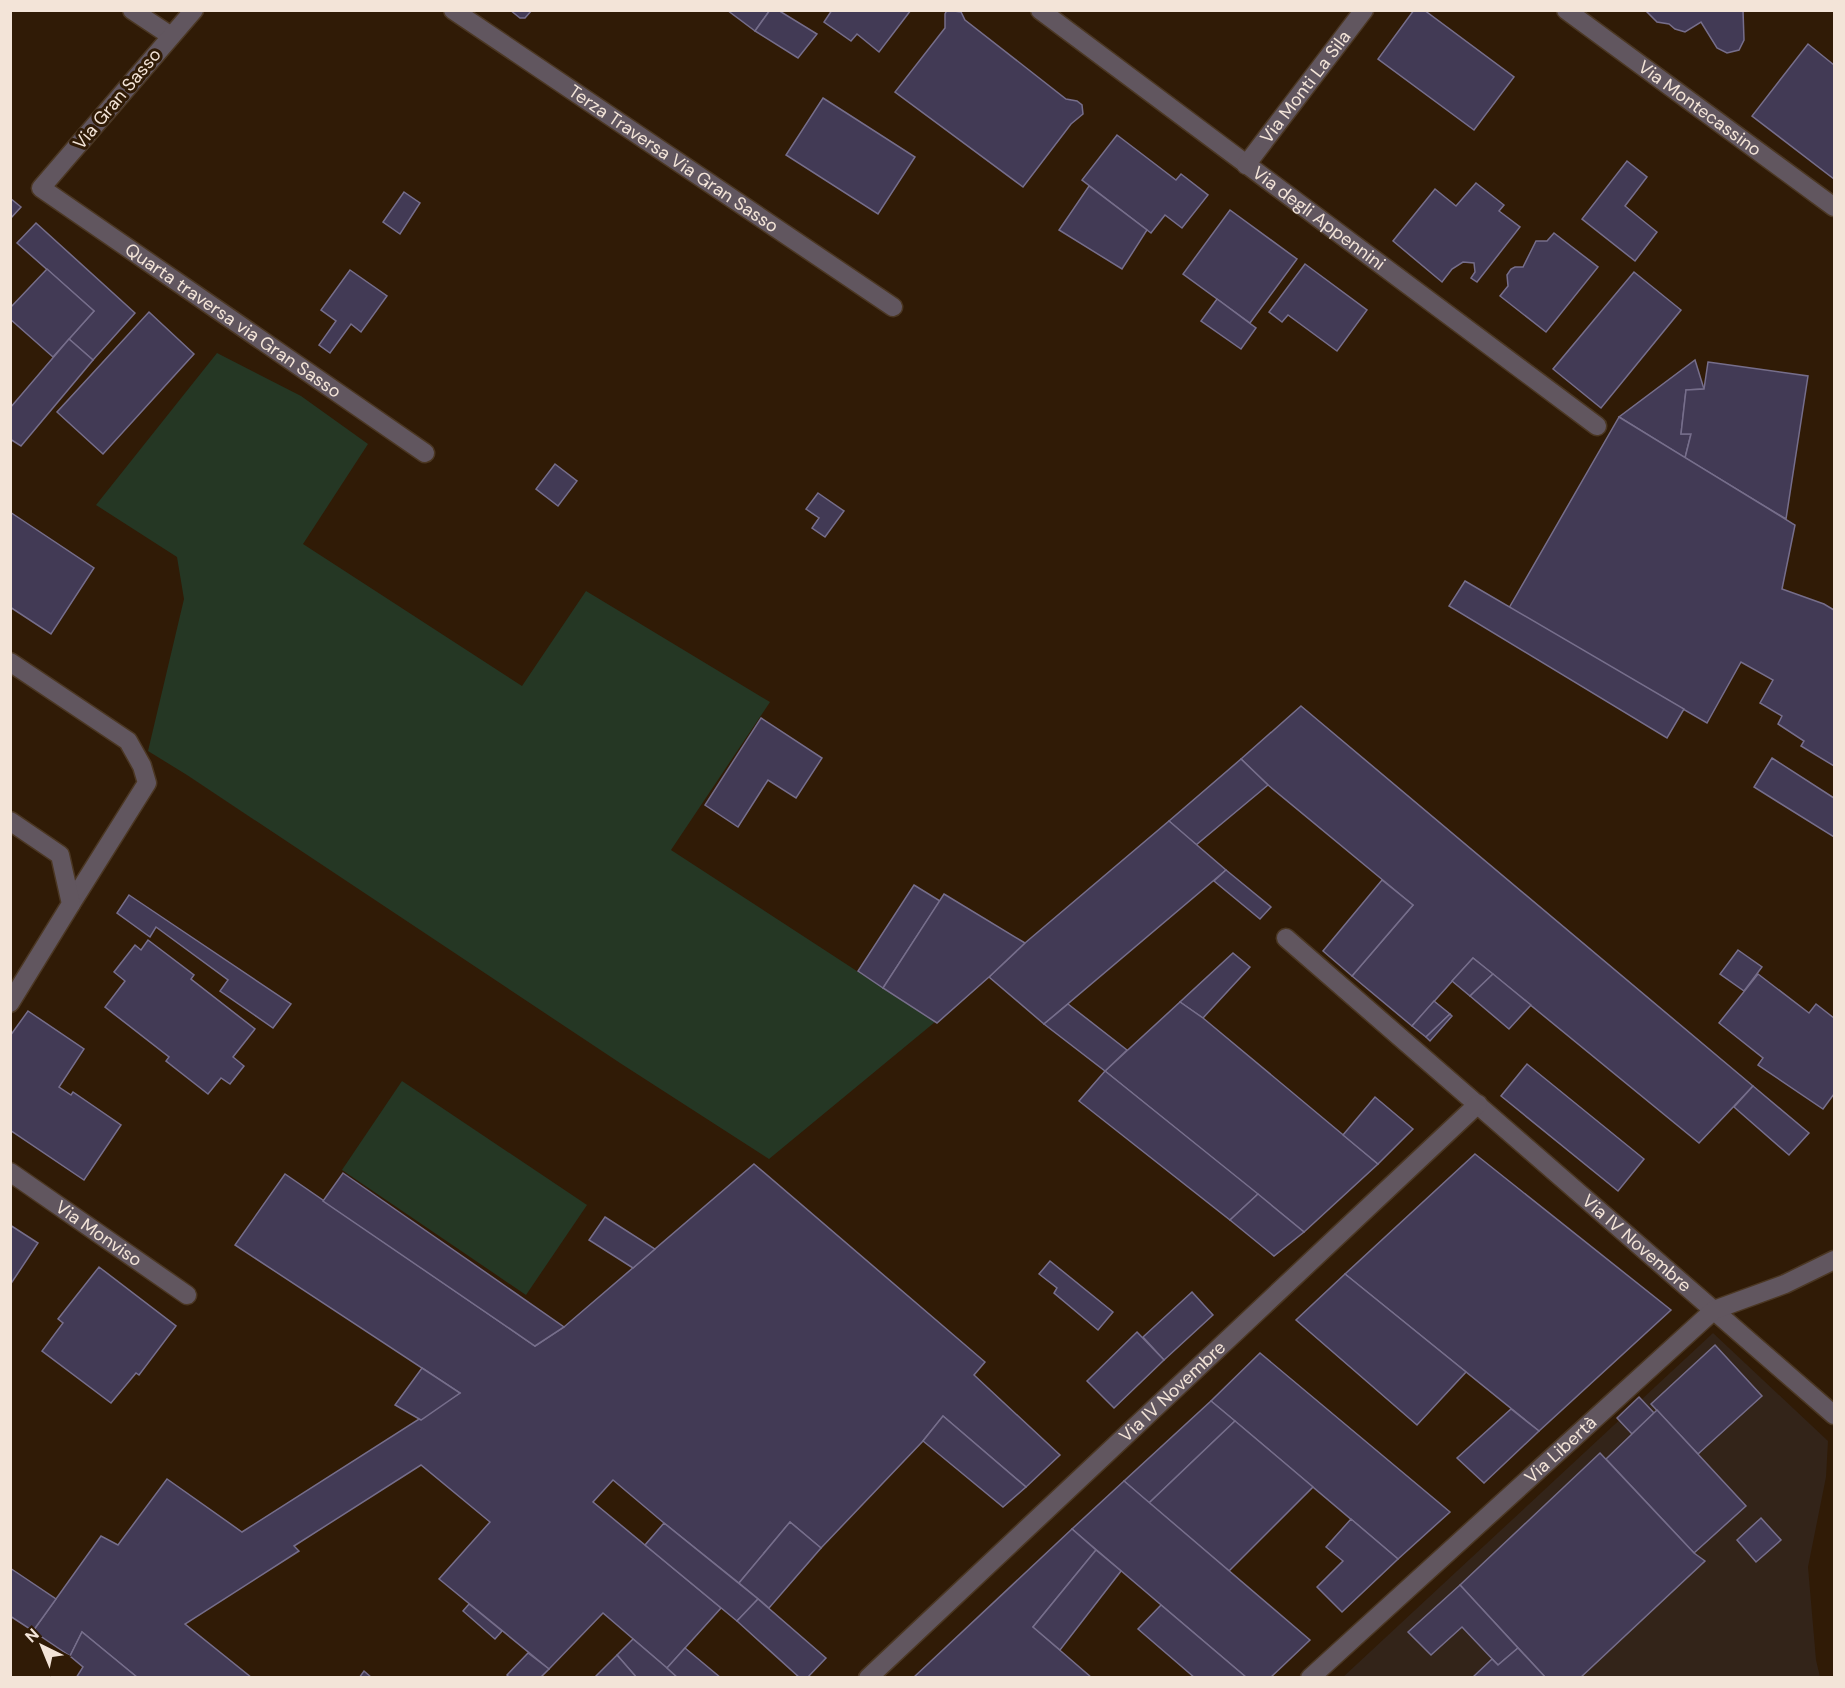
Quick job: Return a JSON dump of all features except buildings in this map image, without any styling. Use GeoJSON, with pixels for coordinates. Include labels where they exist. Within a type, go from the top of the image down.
{"type":"FeatureCollection","features":[{"type":"Feature","properties":{"kind":"street"},"geometry":{"type":"LineString","coordinates":[[132,10],[171,36]]}},
{"type":"Feature","properties":{"kind":"street","name":"Via Gran Sasso"},"geometry":{"type":"LineString","coordinates":[[41,188],[194,10]]}},
{"type":"Feature","properties":{"kind":"street","name":"Terza Traversa Via Gran Sasso"},"geometry":{"type":"LineString","coordinates":[[453,10],[893,307]]}},
{"type":"Feature","properties":{"kind":"street","name":"Via degli Appennini"},"geometry":{"type":"LineString","coordinates":[[1040,10],[1597,426]]}},
{"type":"Feature","properties":{"kind":"street","name":"Via Monti La Sila"},"geometry":{"type":"LineString","coordinates":[[1246,165],[1364,10]]}},
{"type":"Feature","properties":{"kind":"street","name":"Via Montecassino"},"geometry":{"type":"LineString","coordinates":[[1566,10],[1834,207]]}},
{"type":"Feature","properties":{"kind":"street","name":"Quarta traversa via Gran Sasso"},"geometry":{"type":"LineString","coordinates":[[41,188],[425,453]]}},
{"type":"Feature","properties":{"kind":"street"},"geometry":{"type":"LineString","coordinates":[[10,662],[128,741],[142,766],[147,783],[10,1003]]}},
{"type":"Feature","properties":{"kind":"street"},"geometry":{"type":"LineString","coordinates":[[10,821],[60,855],[71,904]]}},
{"type":"Feature","properties":{"kind":"street","name":"Via IV Novembre"},"geometry":{"type":"LineString","coordinates":[[1286,938],[1834,1415]]}},
{"type":"Feature","properties":{"kind":"street","name":"Via IV Novembre"},"geometry":{"type":"LineString","coordinates":[[868,1677],[1479,1104]]}},
{"type":"Feature","properties":{"kind":"street","name":"Via Monviso"},"geometry":{"type":"LineString","coordinates":[[10,1172],[187,1295]]}},
{"type":"Feature","properties":{"kind":"street","name":"Via Libertà"},"geometry":{"type":"LineString","coordinates":[[1310,1677],[1714,1310],[1785,1284],[1834,1260]]}},
{"type":"Feature","properties":{"kind":"shaded area"},"geometry":{"type":"Polygon","coordinates":[[[1713,1333],[1828,1441],[1826,1477],[1808,1567],[1816,1660],[1820,1677],[1342,1678],[1713,1333]]]}},
{"type":"Feature","properties":{"kind":"green space"},"geometry":{"type":"Polygon","coordinates":[[[217,353],[301,396],[368,444],[303,544],[522,686],[586,591],[770,702],[671,850],[935,1022],[769,1159],[148,751],[184,599],[177,557],[96,505],[217,353]]]}},
{"type":"Feature","properties":{"kind":"green space"},"geometry":{"type":"Polygon","coordinates":[[[402,1081],[587,1205],[526,1295],[342,1170],[402,1081]]]}}]}
